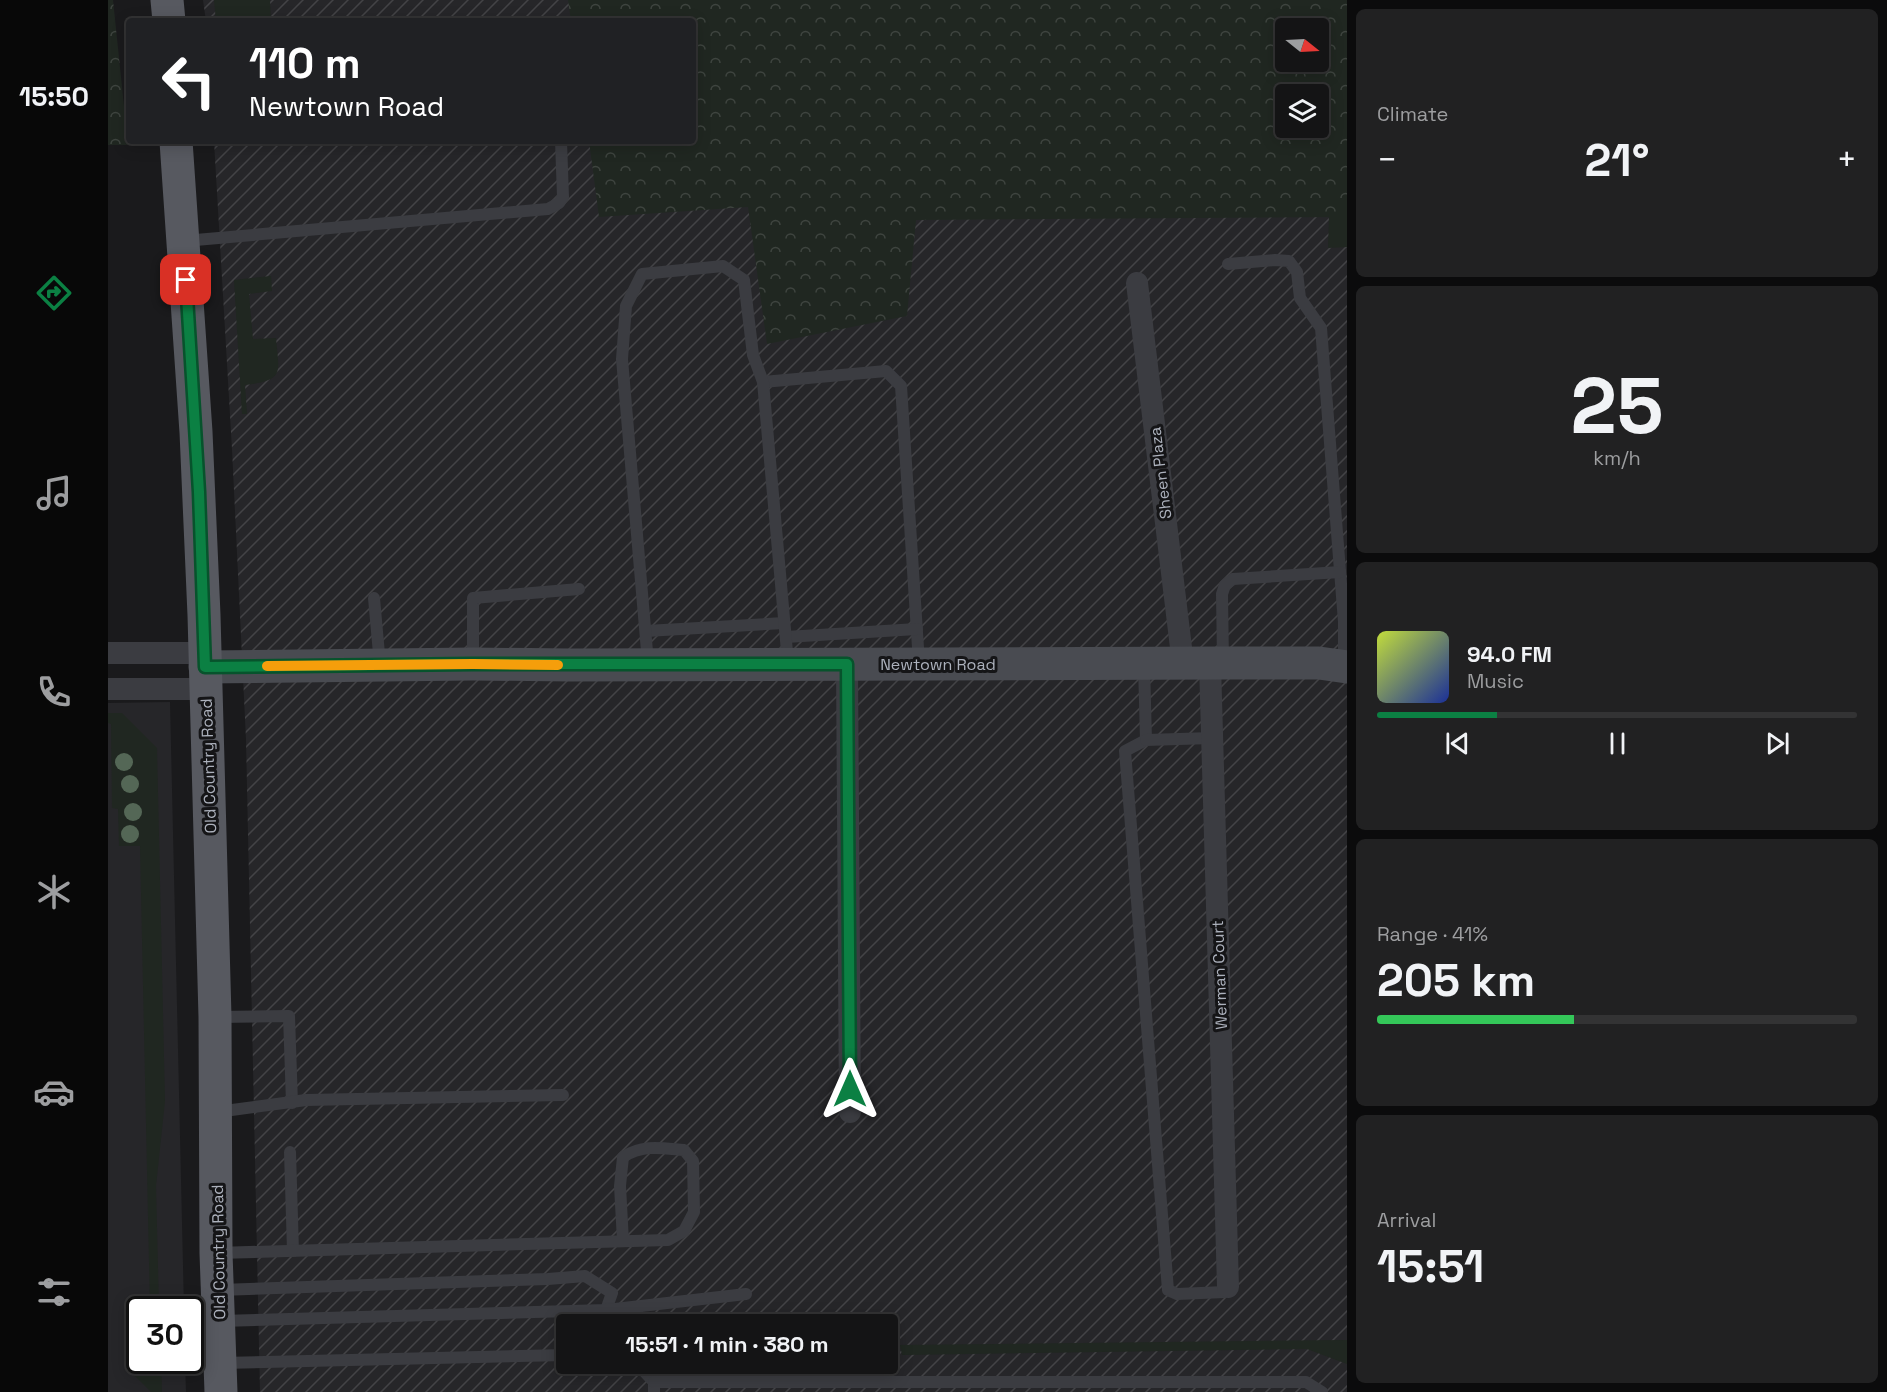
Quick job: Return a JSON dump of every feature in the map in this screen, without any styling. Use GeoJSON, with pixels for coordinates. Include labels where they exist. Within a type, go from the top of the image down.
{"type":"FeatureCollection","features":[{"type":"Feature","properties":{"kind":"main road"},"geometry":{"type":"LineString","coordinates":[[167,0],[170,18]]}},
{"type":"Feature","properties":{"kind":"main road","name":"Old Country Road"},"geometry":{"type":"LineString","coordinates":[[176,144],[199,492],[215,1017],[216,1253],[221,1378]]}},
{"type":"Feature","properties":{"kind":"street","name":"Sheen Plaza"},"geometry":{"type":"LineString","coordinates":[[1137,283],[1205,664]]}},
{"type":"Feature","properties":{"kind":"street","name":"Newtown Road"},"geometry":{"type":"LineString","coordinates":[[205,670],[473,664],[648,665],[787,651],[847,664],[1319,663],[1345,667]]}},
{"type":"Feature","properties":{"kind":"street"},"geometry":{"type":"LineString","coordinates":[[108,653],[205,670]]}},
{"type":"Feature","properties":{"kind":"street"},"geometry":{"type":"LineString","coordinates":[[847,664],[850,1112]]}},
{"type":"Feature","properties":{"kind":"street","name":"Werman Court"},"geometry":{"type":"LineString","coordinates":[[1205,664],[1212,738],[1228,1287]]}},
{"type":"Feature","properties":{"kind":"street"},"geometry":{"type":"LineString","coordinates":[[108,689],[205,670]]}},
{"type":"Feature","properties":{"kind":"lane"},"geometry":{"type":"LineString","coordinates":[[183,241],[548,209],[559,203],[563,197],[561,144]]}},
{"type":"Feature","properties":{"kind":"lane"},"geometry":{"type":"LineString","coordinates":[[1228,264],[1289,261],[1297,272],[1300,298],[1320,328],[1344,622],[1345,667]]}},
{"type":"Feature","properties":{"kind":"lane"},"geometry":{"type":"LineString","coordinates":[[648,665],[622,358],[626,306],[642,274],[723,266],[744,280],[753,355],[764,382],[787,651],[917,629]]}},
{"type":"Feature","properties":{"kind":"lane"},"geometry":{"type":"LineString","coordinates":[[764,382],[886,371],[901,386],[920,664]]}},
{"type":"Feature","properties":{"kind":"lane"},"geometry":{"type":"LineString","coordinates":[[1205,664],[1222,594],[1225,585],[1233,579],[1340,572]]}},
{"type":"Feature","properties":{"kind":"lane"},"geometry":{"type":"LineString","coordinates":[[473,664],[473,598],[579,589]]}},
{"type":"Feature","properties":{"kind":"lane"},"geometry":{"type":"LineString","coordinates":[[374,598],[380,666]]}},
{"type":"Feature","properties":{"kind":"lane"},"geometry":{"type":"LineString","coordinates":[[645,631],[784,623]]}},
{"type":"Feature","properties":{"kind":"lane"},"geometry":{"type":"LineString","coordinates":[[1144,664],[1146,740]]}},
{"type":"Feature","properties":{"kind":"lane"},"geometry":{"type":"LineString","coordinates":[[1212,738],[1146,740],[1125,751],[1168,1290],[1177,1294],[1225,1292],[1228,1287]]}},
{"type":"Feature","properties":{"kind":"lane"},"geometry":{"type":"LineString","coordinates":[[215,1017],[289,1016],[292,1103]]}},
{"type":"Feature","properties":{"kind":"lane"},"geometry":{"type":"LineString","coordinates":[[217,1112],[306,1100],[563,1095]]}},
{"type":"Feature","properties":{"kind":"lane"},"geometry":{"type":"LineString","coordinates":[[216,1253],[668,1240],[684,1231],[694,1212],[693,1161],[684,1150],[635,1149],[623,1157],[620,1186],[623,1241]]}},
{"type":"Feature","properties":{"kind":"lane"},"geometry":{"type":"LineString","coordinates":[[290,1152],[293,1251]]}},
{"type":"Feature","properties":{"kind":"lane"},"geometry":{"type":"LineString","coordinates":[[219,1305],[585,1276],[612,1293],[606,1310]]}},
{"type":"Feature","properties":{"kind":"lane"},"geometry":{"type":"LineString","coordinates":[[219,1305],[606,1310],[746,1294]]}},
{"type":"Feature","properties":{"kind":"lane"},"geometry":{"type":"LineString","coordinates":[[221,1378],[556,1356]]}},
{"type":"Feature","properties":{"kind":"lane"},"geometry":{"type":"LineString","coordinates":[[644,1374],[654,1387],[987,1387],[1306,1382],[1322,1392]]}},
{"type":"Feature","properties":{"kind":"shaded area"},"geometry":{"type":"Polygon","coordinates":[[[203,0],[1347,0],[1347,1392],[260,1392],[246,739],[214,144],[696,144],[696,18],[206,18],[203,0]]]}},
{"type":"Feature","properties":{"kind":"shaded area"},"geometry":{"type":"Polygon","coordinates":[[[170,702],[184,1296],[126,1296],[126,1374],[185,1374],[186,1392],[108,1392],[108,703],[170,702]]]}},
{"type":"Feature","properties":{"kind":"green space"},"geometry":{"type":"Polygon","coordinates":[[[108,0],[113,0],[126,144],[128,145],[108,145],[108,0]]]}},
{"type":"Feature","properties":{"kind":"green space"},"geometry":{"type":"Polygon","coordinates":[[[214,0],[270,0],[271,18],[216,18],[214,0]]]}},
{"type":"Feature","properties":{"kind":"green space"},"geometry":{"type":"Polygon","coordinates":[[[568,0],[1347,0],[1347,217],[916,220],[907,316],[767,344],[748,207],[599,217],[589,144],[696,144],[696,18],[571,18],[568,0]]]}},
{"type":"Feature","properties":{"kind":"green space"},"geometry":{"type":"Polygon","coordinates":[[[1329,217],[1347,217],[1347,247],[1328,248],[1329,217]]]}},
{"type":"Feature","properties":{"kind":"green space"},"geometry":{"type":"Polygon","coordinates":[[[271,276],[272,291],[249,294],[253,339],[276,338],[277,373],[267,381],[245,385],[247,414],[242,414],[234,280],[271,276]]]}},
{"type":"Feature","properties":{"kind":"green space"},"geometry":{"type":"Polygon","coordinates":[[[108,713],[122,713],[157,748],[165,1101],[156,1186],[159,1296],[150,1296],[140,846],[119,846],[118,809],[112,808],[111,724],[108,723],[108,713]]]}},
{"type":"Feature","properties":{"kind":"green space"},"geometry":{"type":"Polygon","coordinates":[[[1347,1340],[1347,1364],[1307,1349],[902,1355],[900,1345],[1347,1340]]]}},
{"type":"Feature","properties":{"kind":"green space"},"geometry":{"type":"Polygon","coordinates":[[[136,1374],[161,1374],[162,1392],[151,1392],[135,1376],[136,1374]]]}},
{"type":"Feature","properties":{"kind":"slow traffic"},"geometry":{"type":"LineString","coordinates":[[267,666],[558,665]]}},
{"type":"Feature","properties":{"kind":"route"},"geometry":{"type":"LineString","coordinates":[[186,280],[199,492],[205,667],[847,664],[850,1089]]}}]}
